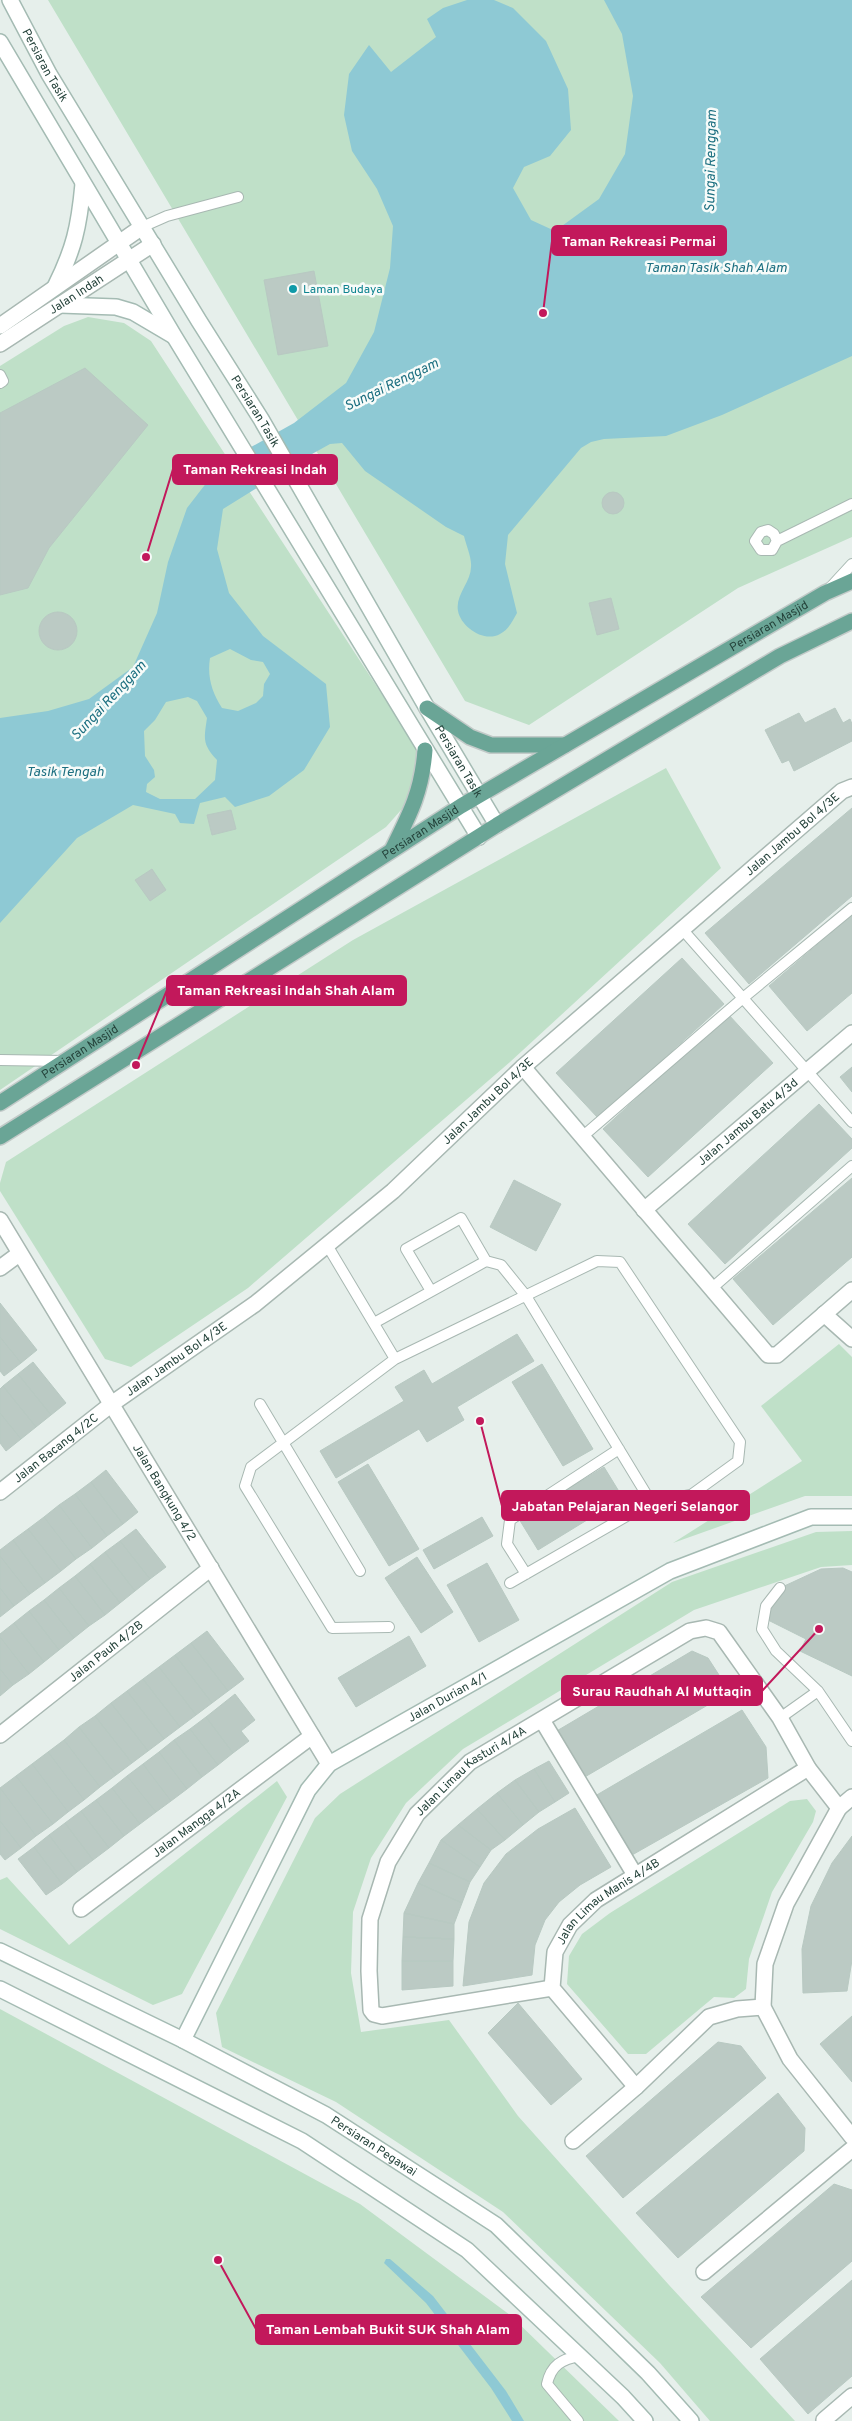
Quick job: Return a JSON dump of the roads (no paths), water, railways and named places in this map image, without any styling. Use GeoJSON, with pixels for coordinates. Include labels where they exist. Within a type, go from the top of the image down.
{"type":"FeatureCollection","features":[{"type":"Feature","properties":{"kind":"main road","name":"Persiaran Masjid"},"geometry":{"type":"LineString","coordinates":[[0,1103],[461,806],[825,593],[852,581]]}},
{"type":"Feature","properties":{"kind":"main road"},"geometry":{"type":"LineString","coordinates":[[0,1137],[497,825],[780,656],[852,620]]}},
{"type":"Feature","properties":{"kind":"main road"},"geometry":{"type":"LineString","coordinates":[[427,708],[470,737],[492,745],[568,745]]}},
{"type":"Feature","properties":{"kind":"main road"},"geometry":{"type":"LineString","coordinates":[[391,852],[416,801],[422,780],[425,750]]}},
{"type":"Feature","properties":{"kind":"street","name":"Persiaran Tasik"},"geometry":{"type":"LineString","coordinates":[[10,0],[49,74],[261,419],[427,708],[497,825]]}},
{"type":"Feature","properties":{"kind":"street","name":"Persiaran Tasik"},"geometry":{"type":"LineString","coordinates":[[0,42],[128,261],[479,837]]}},
{"type":"Feature","properties":{"kind":"street"},"geometry":{"type":"LineString","coordinates":[[55,287],[75,241],[80,223],[83,184]]}},
{"type":"Feature","properties":{"kind":"street","name":"Jalan Indah"},"geometry":{"type":"LineString","coordinates":[[0,326],[142,227]]}},
{"type":"Feature","properties":{"kind":"street","name":"Jalan Indah"},"geometry":{"type":"LineString","coordinates":[[0,344],[153,244]]}},
{"type":"Feature","properties":{"kind":"street"},"geometry":{"type":"LineString","coordinates":[[60,305],[116,307],[133,312],[174,336]]}},
{"type":"Feature","properties":{"kind":"street","name":"Jalan Jambu Bol 4/3E"},"geometry":{"type":"LineString","coordinates":[[113,1403],[255,1304],[393,1191],[523,1067],[842,792],[852,787]]}},
{"type":"Feature","properties":{"kind":"street","name":"Jalan Jambu Batu 4/3d"},"geometry":{"type":"LineString","coordinates":[[644,1210],[852,1033]]}},
{"type":"Feature","properties":{"kind":"street"},"geometry":{"type":"LineString","coordinates":[[523,1067],[768,1355],[777,1355],[852,1290]]}},
{"type":"Feature","properties":{"kind":"street","name":"Jalan Bangkung 4/2"},"geometry":{"type":"LineString","coordinates":[[0,1220],[19,1254],[113,1403],[330,1764]]}},
{"type":"Feature","properties":{"kind":"street"},"geometry":{"type":"LineString","coordinates":[[0,1268],[19,1254]]}},
{"type":"Feature","properties":{"kind":"street"},"geometry":{"type":"LineString","coordinates":[[824,1314],[852,1339]]}},
{"type":"Feature","properties":{"kind":"street","name":"Jalan Bacang 4/2C"},"geometry":{"type":"LineString","coordinates":[[0,1492],[113,1403]]}},
{"type":"Feature","properties":{"kind":"street","name":"Jalan Durian 4/1"},"geometry":{"type":"LineString","coordinates":[[183,2040],[308,1790],[330,1764],[670,1571],[811,1518],[852,1517]]}},
{"type":"Feature","properties":{"kind":"street","name":"Jalan Pauh 4/2B"},"geometry":{"type":"LineString","coordinates":[[0,1735],[211,1568]]}},
{"type":"Feature","properties":{"kind":"street","name":"Jalan Limau Kasturi 4/4A"},"geometry":{"type":"LineString","coordinates":[[552,1988],[382,2016],[374,2014],[371,2010],[369,1971],[370,1919],[388,1862],[417,1814],[470,1762],[690,1631],[712,1629],[719,1632],[780,1718]]}},
{"type":"Feature","properties":{"kind":"street"},"geometry":{"type":"LineString","coordinates":[[780,1718],[808,1768],[839,1808]]}},
{"type":"Feature","properties":{"kind":"street"},"geometry":{"type":"LineString","coordinates":[[542,1720],[635,1875]]}},
{"type":"Feature","properties":{"kind":"street","name":"Jalan Mangga 4/2A"},"geometry":{"type":"LineString","coordinates":[[81,1909],[312,1736]]}},
{"type":"Feature","properties":{"kind":"street","name":"Jalan Limau Manis 4/4B"},"geometry":{"type":"LineString","coordinates":[[552,1988],[555,1952],[570,1925],[596,1900],[808,1768]]}},
{"type":"Feature","properties":{"kind":"street"},"geometry":{"type":"LineString","coordinates":[[852,1797],[839,1808],[786,1904],[764,1964],[762,2007],[790,2059],[852,2137]]}},
{"type":"Feature","properties":{"kind":"street","name":"Persiaran Pegawai"},"geometry":{"type":"LineString","coordinates":[[0,1951],[183,2040],[326,2114],[496,2225],[648,2373],[691,2421]]}},
{"type":"Feature","properties":{"kind":"street"},"geometry":{"type":"LineString","coordinates":[[552,1988],[636,2087]]}},
{"type":"Feature","properties":{"kind":"street"},"geometry":{"type":"LineString","coordinates":[[0,1989],[302,2141],[467,2250],[624,2397],[645,2421]]}},
{"type":"Feature","properties":{"kind":"street"},"geometry":{"type":"LineString","coordinates":[[573,2141],[636,2087],[709,2017],[737,2009],[762,2007]]}},
{"type":"Feature","properties":{"kind":"street"},"geometry":{"type":"LineString","coordinates":[[704,2272],[852,2149]]}},
{"type":"Feature","properties":{"kind":"street"},"geometry":{"type":"LineString","coordinates":[[824,2420],[852,2396]]}},
{"type":"Feature","properties":{"kind":"lane"},"geometry":{"type":"LineString","coordinates":[[142,227],[167,216],[238,197]]}},
{"type":"Feature","properties":{"kind":"lane"},"geometry":{"type":"LineString","coordinates":[[0,375],[3,382],[0,384]]}},
{"type":"Feature","properties":{"kind":"lane"},"geometry":{"type":"LineString","coordinates":[[777,541],[852,504]]}},
{"type":"Feature","properties":{"kind":"lane"},"geometry":{"type":"LineString","coordinates":[[825,593],[852,564]]}},
{"type":"Feature","properties":{"kind":"lane"},"geometry":{"type":"LineString","coordinates":[[582,1137],[743,998],[852,908]]}},
{"type":"Feature","properties":{"kind":"lane"},"geometry":{"type":"LineString","coordinates":[[682,929],[852,1122]]}},
{"type":"Feature","properties":{"kind":"lane"},"geometry":{"type":"LineString","coordinates":[[0,1060],[65,1062]]}},
{"type":"Feature","properties":{"kind":"lane"},"geometry":{"type":"LineString","coordinates":[[712,1289],[852,1166]]}},
{"type":"Feature","properties":{"kind":"lane"},"geometry":{"type":"LineString","coordinates":[[430,1291],[406,1249],[461,1218],[486,1261]]}},
{"type":"Feature","properties":{"kind":"lane"},"geometry":{"type":"LineString","coordinates":[[327,1245],[396,1359]]}},
{"type":"Feature","properties":{"kind":"lane"},"geometry":{"type":"LineString","coordinates":[[374,1323],[486,1261],[501,1264],[526,1296],[651,1502]]}},
{"type":"Feature","properties":{"kind":"lane"},"geometry":{"type":"LineString","coordinates":[[389,1627],[332,1628],[245,1486],[251,1467],[396,1359],[597,1261],[620,1262],[740,1442],[738,1461],[691,1495],[651,1502],[510,1583]]}},
{"type":"Feature","properties":{"kind":"lane"},"geometry":{"type":"LineString","coordinates":[[260,1404],[360,1571]]}},
{"type":"Feature","properties":{"kind":"lane"},"geometry":{"type":"LineString","coordinates":[[526,1574],[507,1544],[510,1520],[619,1449]]}},
{"type":"Feature","properties":{"kind":"lane"},"geometry":{"type":"LineString","coordinates":[[780,1588],[766,1606],[762,1629],[776,1651],[818,1691],[852,1741]]}},
{"type":"Feature","properties":{"kind":"lane"},"geometry":{"type":"LineString","coordinates":[[780,1718],[818,1691]]}},
{"type":"Feature","properties":{"kind":"lane"},"geometry":{"type":"LineString","coordinates":[[578,2421],[547,2384],[553,2368],[561,2361],[580,2356]]}},
{"type":"Feature","properties":{"kind":"water","name":"Taman Tasik Shah Alam"},"geometry":{"type":"Polygon","coordinates":[[[467,0],[494,0],[513,8],[546,41],[568,89],[571,130],[550,156],[524,167],[513,188],[531,220],[555,231],[599,199],[625,154],[633,96],[622,34],[604,0],[852,0],[852,356],[722,415],[666,436],[604,439],[591,442],[581,448],[508,535],[505,564],[517,613],[506,630],[494,636],[480,635],[468,628],[458,611],[459,599],[469,578],[471,567],[464,536],[446,527],[365,471],[342,443],[330,444],[223,509],[217,549],[229,593],[263,636],[326,684],[330,727],[304,770],[269,796],[235,807],[225,797],[200,803],[194,824],[180,823],[175,814],[133,805],[77,838],[0,923],[0,718],[48,711],[89,699],[133,667],[157,613],[168,562],[187,508],[221,464],[294,423],[346,383],[374,332],[390,268],[393,226],[377,189],[352,151],[344,115],[349,74],[369,45],[391,72],[436,37],[427,19],[443,8],[467,0]],[[230,649],[210,658],[210,678],[215,696],[222,708],[238,711],[256,703],[263,696],[264,684],[270,674],[263,662],[251,660],[230,649]],[[188,697],[166,702],[155,720],[144,731],[145,756],[154,770],[155,777],[147,784],[146,792],[160,799],[195,799],[215,780],[217,760],[205,741],[207,718],[197,701],[188,697]]]}},
{"type":"Feature","properties":{"kind":"water"},"geometry":{"type":"Polygon","coordinates":[[[386,2259],[390,2259],[433,2296],[506,2391],[524,2421],[512,2421],[491,2388],[426,2303],[384,2263],[386,2259]]]}},
{"type":"Feature","properties":{"kind":"place","name":"Laman Budaya"},"geometry":{"type":"Point","coordinates":[293,289]}},
{"type":"Feature","properties":{"kind":"place","name":"Taman Rekreasi Permai"},"geometry":{"type":"Point","coordinates":[543,313]}},
{"type":"Feature","properties":{"kind":"place","name":"Taman Rekreasi Indah"},"geometry":{"type":"Point","coordinates":[146,557]}},
{"type":"Feature","properties":{"kind":"place","name":"Taman Rekreasi Indah Shah Alam"},"geometry":{"type":"Point","coordinates":[136,1065]}},
{"type":"Feature","properties":{"kind":"place","name":"Jabatan Pelajaran Negeri Selangor"},"geometry":{"type":"Point","coordinates":[480,1421]}},
{"type":"Feature","properties":{"kind":"place","name":"Surau Raudhah Al Muttaqin"},"geometry":{"type":"Point","coordinates":[819,1629]}},
{"type":"Feature","properties":{"kind":"place","name":"Taman Lembah Bukit SUK Shah Alam"},"geometry":{"type":"Point","coordinates":[218,2260]}},
{"type":"Feature","properties":{"kind":"water label","name":"Sungai Renggam"},"geometry":{"type":"Point","coordinates":[710,161]}},
{"type":"Feature","properties":{"kind":"water label","name":"Sungai Renggam"},"geometry":{"type":"Point","coordinates":[391,384]}},
{"type":"Feature","properties":{"kind":"water label","name":"Sungai Renggam"},"geometry":{"type":"Point","coordinates":[108,700]}},
{"type":"Feature","properties":{"kind":"water label","name":"Tasik Tengah"},"geometry":{"type":"Point","coordinates":[65,771]}}]}
